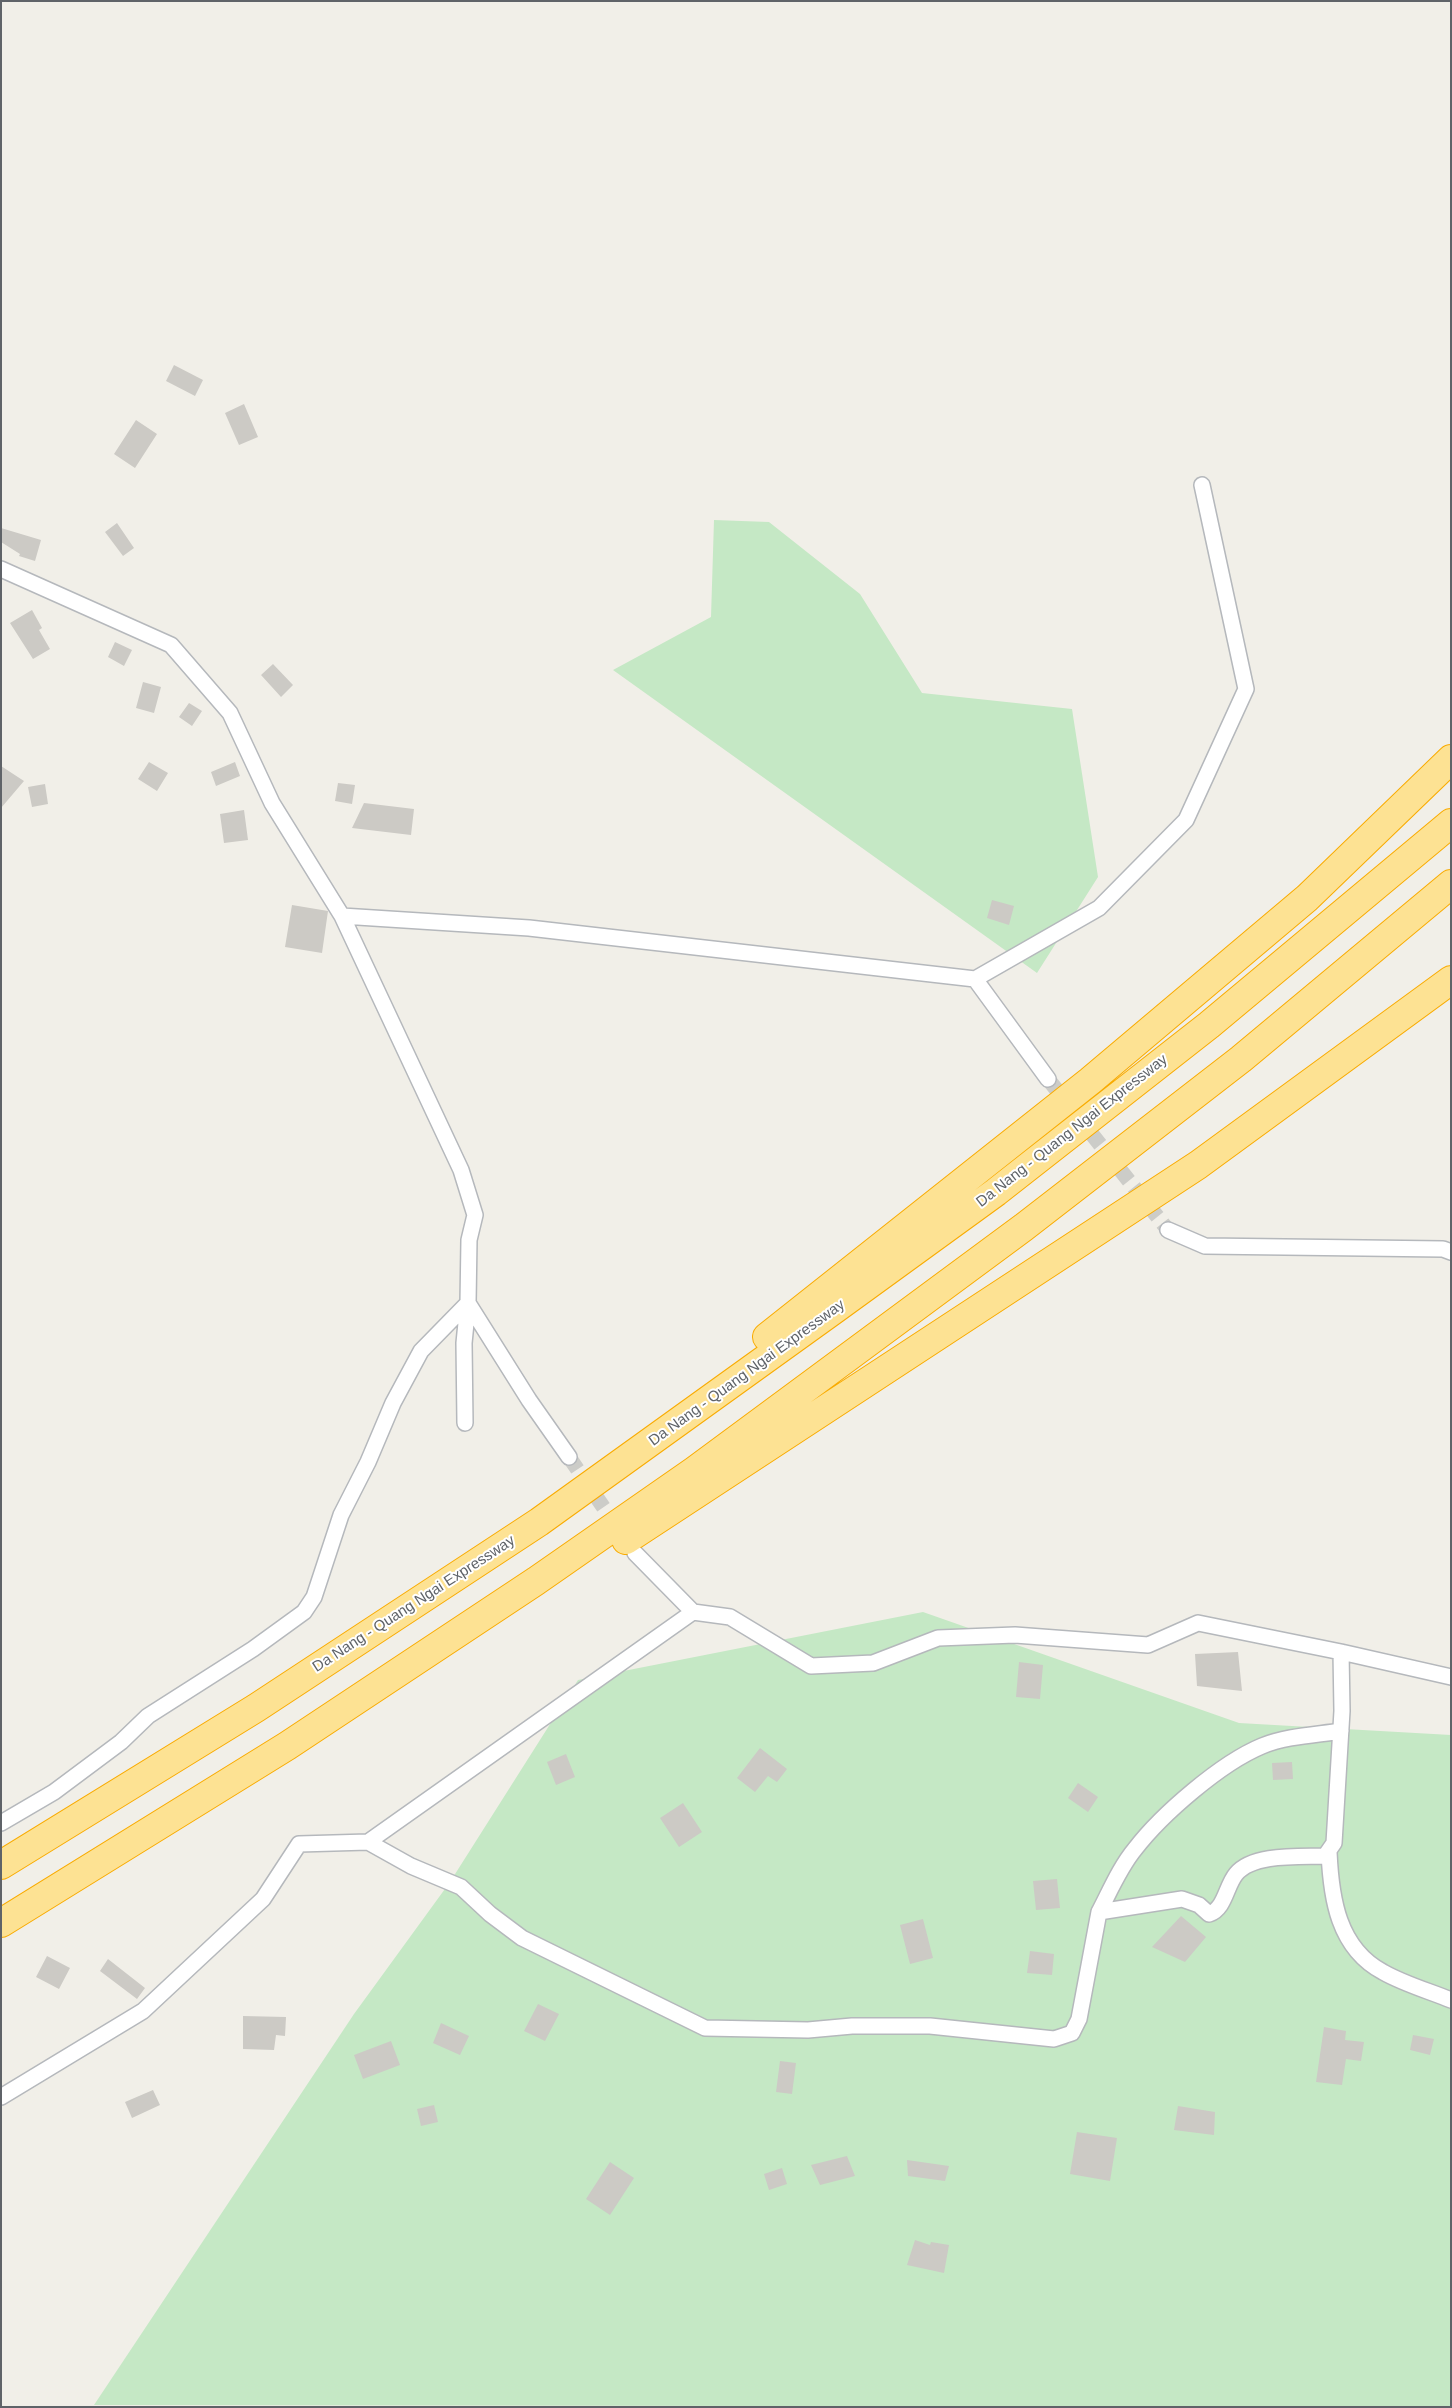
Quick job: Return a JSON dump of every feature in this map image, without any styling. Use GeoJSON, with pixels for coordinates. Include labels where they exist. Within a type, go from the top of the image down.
{"type":"FeatureCollection","features":[{"type":"Feature","properties":{"kind":"highway"},"geometry":{"type":"LineString","coordinates":[[539,1522],[895,1234],[1097,1074],[1307,898],[1451,759]]}},
{"type":"Feature","properties":{"kind":"highway","name":"Da Nang - Quang Ngai Expressway"},"geometry":{"type":"LineString","coordinates":[[1,1865],[256,1708],[539,1522],[996,1192],[1209,1024],[1451,823]]}},
{"type":"Feature","properties":{"kind":"highway"},"geometry":{"type":"LineString","coordinates":[[287,1746],[544,1575],[694,1470],[864,1347],[1024,1227],[1241,1059],[1451,884]]}},
{"type":"Feature","properties":{"kind":"highway"},"geometry":{"type":"LineString","coordinates":[[1,1923],[287,1746],[587,1566],[950,1329],[1198,1164],[1451,980]]}},
{"type":"Feature","properties":{"kind":"street"},"geometry":{"type":"LineString","coordinates":[[342,916],[529,928],[975,979],[1099,908],[1186,820],[1246,688],[1202,485]]}},
{"type":"Feature","properties":{"kind":"street"},"geometry":{"type":"LineString","coordinates":[[1,569],[170,645],[230,713],[272,803],[342,916],[461,1170],[475,1215],[469,1240],[468,1303],[464,1343],[465,1423]]}},
{"type":"Feature","properties":{"kind":"street"},"geometry":{"type":"LineString","coordinates":[[975,979],[1048,1080]]}},
{"type":"Feature","properties":{"kind":"street"},"geometry":{"type":"LineString","coordinates":[[1168,1230],[1205,1246],[1443,1249],[1451,1252]]}},
{"type":"Feature","properties":{"kind":"street"},"geometry":{"type":"LineString","coordinates":[[468,1303],[529,1400],[569,1457]]}},
{"type":"Feature","properties":{"kind":"street"},"geometry":{"type":"LineString","coordinates":[[1,1823],[54,1792],[121,1742],[148,1716],[253,1649],[304,1612],[314,1597],[341,1515],[368,1462],[393,1403],[420,1351],[468,1303]]}},
{"type":"Feature","properties":{"kind":"street"},"geometry":{"type":"LineString","coordinates":[[635,1553],[693,1612],[730,1617],[811,1666],[873,1663],[938,1638],[1015,1635],[1148,1645],[1198,1623],[1451,1677]]}},
{"type":"Feature","properties":{"kind":"street"},"geometry":{"type":"LineString","coordinates":[[368,1842],[693,1612]]}},
{"type":"Feature","properties":{"kind":"street"},"geometry":{"type":"LineString","coordinates":[[1099,1912],[1182,1899],[1199,1905],[1209,1914],[1215,1912],[1221,1904],[1237,1872],[1265,1858],[1325,1856],[1329,1852],[1334,1843],[1341,1731],[1341,1652]]}},
{"type":"Feature","properties":{"kind":"street"},"geometry":{"type":"LineString","coordinates":[[1,2097],[143,2011],[263,1899],[299,1844],[368,1842],[411,1866],[461,1887],[490,1914],[522,1938],[600,1974],[705,2028],[808,2030],[852,2026],[930,2026],[1054,2039],[1072,2033],[1079,2019],[1099,1912],[1134,1849],[1202,1784],[1262,1746],[1305,1736],[1341,1731]]}},
{"type":"Feature","properties":{"kind":"street"},"geometry":{"type":"LineString","coordinates":[[1329,1852],[1332,1890],[1337,1916],[1359,1953],[1383,1972],[1451,2000]]}},
{"type":"Feature","properties":{"kind":"green space"},"geometry":{"type":"Polygon","coordinates":[[[714,520],[769,522],[860,594],[922,693],[1072,709],[1098,877],[1037,973],[613,670],[711,617],[714,520]]]}},
{"type":"Feature","properties":{"kind":"green space"},"geometry":{"type":"Polygon","coordinates":[[[923,1612],[1239,1723],[1451,1735],[1451,2407],[94,2405],[354,2014],[450,1882],[578,1680],[923,1612]]]}},
{"type":"Feature","properties":{"kind":"building"},"geometry":{"type":"Polygon","coordinates":[[[174,365],[203,380],[195,396],[166,381],[174,365]]]}},
{"type":"Feature","properties":{"kind":"building"},"geometry":{"type":"Polygon","coordinates":[[[244,404],[258,437],[239,445],[225,413],[244,404]]]}},
{"type":"Feature","properties":{"kind":"building"},"geometry":{"type":"Polygon","coordinates":[[[136,420],[157,434],[135,468],[114,454],[136,420]]]}},
{"type":"Feature","properties":{"kind":"building"},"geometry":{"type":"Polygon","coordinates":[[[117,523],[134,548],[123,556],[105,532],[117,523]]]}},
{"type":"Feature","properties":{"kind":"building"},"geometry":{"type":"Polygon","coordinates":[[[1,528],[41,540],[35,561],[19,556],[20,554],[1,542],[1,528]]]}},
{"type":"Feature","properties":{"kind":"building"},"geometry":{"type":"Polygon","coordinates":[[[32,610],[42,628],[39,630],[50,649],[33,659],[10,623],[32,610]]]}},
{"type":"Feature","properties":{"kind":"building"},"geometry":{"type":"Polygon","coordinates":[[[115,642],[132,650],[124,666],[108,657],[115,642]]]}},
{"type":"Feature","properties":{"kind":"building"},"geometry":{"type":"Polygon","coordinates":[[[273,664],[293,685],[281,697],[261,675],[273,664]]]}},
{"type":"Feature","properties":{"kind":"building"},"geometry":{"type":"Polygon","coordinates":[[[143,682],[161,687],[154,713],[136,708],[143,682]]]}},
{"type":"Feature","properties":{"kind":"building"},"geometry":{"type":"Polygon","coordinates":[[[189,703],[202,711],[192,726],[179,717],[189,703]]]}},
{"type":"Feature","properties":{"kind":"building"},"geometry":{"type":"Polygon","coordinates":[[[149,762],[168,773],[157,791],[138,779],[149,762]]]}},
{"type":"Feature","properties":{"kind":"building"},"geometry":{"type":"Polygon","coordinates":[[[235,762],[240,776],[216,786],[211,772],[235,762]]]}},
{"type":"Feature","properties":{"kind":"building"},"geometry":{"type":"Polygon","coordinates":[[[1,766],[24,781],[1,808],[1,766]]]}},
{"type":"Feature","properties":{"kind":"building"},"geometry":{"type":"Polygon","coordinates":[[[338,783],[355,785],[352,804],[335,801],[338,783]]]}},
{"type":"Feature","properties":{"kind":"building"},"geometry":{"type":"Polygon","coordinates":[[[45,784],[48,804],[32,807],[28,787],[45,784]]]}},
{"type":"Feature","properties":{"kind":"building"},"geometry":{"type":"Polygon","coordinates":[[[364,803],[414,809],[411,835],[352,828],[364,803]]]}},
{"type":"Feature","properties":{"kind":"building"},"geometry":{"type":"Polygon","coordinates":[[[244,810],[248,840],[224,843],[220,814],[244,810]]]}},
{"type":"Feature","properties":{"kind":"building"},"geometry":{"type":"Polygon","coordinates":[[[992,900],[1014,906],[1009,925],[987,918],[992,900]]]}},
{"type":"Feature","properties":{"kind":"building"},"geometry":{"type":"Polygon","coordinates":[[[292,905],[328,911],[322,953],[285,947],[292,905]]]}},
{"type":"Feature","properties":{"kind":"building"},"geometry":{"type":"Polygon","coordinates":[[[1238,1652],[1242,1691],[1197,1686],[1195,1654],[1238,1652]]]}},
{"type":"Feature","properties":{"kind":"building"},"geometry":{"type":"Polygon","coordinates":[[[1019,1662],[1043,1665],[1040,1699],[1016,1697],[1019,1662]]]}},
{"type":"Feature","properties":{"kind":"building"},"geometry":{"type":"Polygon","coordinates":[[[760,1748],[787,1769],[777,1782],[768,1776],[755,1792],[737,1778],[760,1748]]]}},
{"type":"Feature","properties":{"kind":"building"},"geometry":{"type":"Polygon","coordinates":[[[566,1754],[575,1777],[556,1785],[547,1762],[566,1754]]]}},
{"type":"Feature","properties":{"kind":"building"},"geometry":{"type":"Polygon","coordinates":[[[1292,1762],[1293,1779],[1273,1780],[1272,1763],[1292,1762]]]}},
{"type":"Feature","properties":{"kind":"building"},"geometry":{"type":"Polygon","coordinates":[[[1078,1783],[1098,1797],[1088,1812],[1068,1798],[1078,1783]]]}},
{"type":"Feature","properties":{"kind":"building"},"geometry":{"type":"Polygon","coordinates":[[[683,1803],[702,1832],[679,1847],[660,1818],[683,1803]]]}},
{"type":"Feature","properties":{"kind":"building"},"geometry":{"type":"Polygon","coordinates":[[[1057,1879],[1060,1908],[1036,1910],[1033,1881],[1057,1879]]]}},
{"type":"Feature","properties":{"kind":"building"},"geometry":{"type":"Polygon","coordinates":[[[1181,1916],[1206,1937],[1185,1962],[1152,1947],[1181,1916]]]}},
{"type":"Feature","properties":{"kind":"building"},"geometry":{"type":"Polygon","coordinates":[[[923,1919],[933,1958],[910,1964],[900,1925],[923,1919]]]}},
{"type":"Feature","properties":{"kind":"building"},"geometry":{"type":"Polygon","coordinates":[[[1030,1951],[1054,1954],[1052,1975],[1027,1973],[1030,1951]]]}},
{"type":"Feature","properties":{"kind":"building"},"geometry":{"type":"Polygon","coordinates":[[[47,1956],[70,1968],[59,1989],[36,1977],[47,1956]]]}},
{"type":"Feature","properties":{"kind":"building"},"geometry":{"type":"Polygon","coordinates":[[[108,1959],[145,1988],[137,1999],[100,1971],[108,1959]]]}},
{"type":"Feature","properties":{"kind":"building"},"geometry":{"type":"Polygon","coordinates":[[[538,2004],[559,2014],[545,2041],[524,2031],[538,2004]]]}},
{"type":"Feature","properties":{"kind":"building"},"geometry":{"type":"Polygon","coordinates":[[[243,2016],[286,2017],[285,2036],[276,2035],[274,2050],[243,2049],[243,2016]]]}},
{"type":"Feature","properties":{"kind":"building"},"geometry":{"type":"Polygon","coordinates":[[[441,2023],[469,2036],[460,2055],[433,2043],[441,2023]]]}},
{"type":"Feature","properties":{"kind":"building"},"geometry":{"type":"Polygon","coordinates":[[[1324,2027],[1346,2031],[1345,2040],[1364,2042],[1361,2061],[1346,2059],[1342,2085],[1316,2082],[1324,2027]]]}},
{"type":"Feature","properties":{"kind":"building"},"geometry":{"type":"Polygon","coordinates":[[[1413,2035],[1434,2039],[1430,2055],[1410,2050],[1413,2035]]]}},
{"type":"Feature","properties":{"kind":"building"},"geometry":{"type":"Polygon","coordinates":[[[391,2041],[400,2065],[363,2079],[354,2055],[391,2041]]]}},
{"type":"Feature","properties":{"kind":"building"},"geometry":{"type":"Polygon","coordinates":[[[780,2061],[796,2063],[792,2094],[776,2092],[780,2061]]]}},
{"type":"Feature","properties":{"kind":"building"},"geometry":{"type":"Polygon","coordinates":[[[153,2090],[160,2105],[132,2118],[125,2102],[153,2090]]]}},
{"type":"Feature","properties":{"kind":"building"},"geometry":{"type":"Polygon","coordinates":[[[434,2105],[438,2122],[421,2126],[417,2109],[434,2105]]]}},
{"type":"Feature","properties":{"kind":"building"},"geometry":{"type":"Polygon","coordinates":[[[1178,2106],[1215,2112],[1214,2135],[1174,2130],[1178,2106]]]}},
{"type":"Feature","properties":{"kind":"building"},"geometry":{"type":"Polygon","coordinates":[[[1077,2132],[1117,2138],[1110,2181],[1070,2174],[1077,2132]]]}},
{"type":"Feature","properties":{"kind":"building"},"geometry":{"type":"Polygon","coordinates":[[[847,2156],[855,2176],[820,2185],[811,2165],[847,2156]]]}},
{"type":"Feature","properties":{"kind":"building"},"geometry":{"type":"Polygon","coordinates":[[[907,2160],[949,2166],[945,2181],[908,2176],[907,2160]]]}},
{"type":"Feature","properties":{"kind":"building"},"geometry":{"type":"Polygon","coordinates":[[[610,2162],[634,2178],[610,2215],[586,2199],[610,2162]]]}},
{"type":"Feature","properties":{"kind":"building"},"geometry":{"type":"Polygon","coordinates":[[[782,2168],[787,2184],[769,2190],[764,2174],[782,2168]]]}},
{"type":"Feature","properties":{"kind":"building"},"geometry":{"type":"Polygon","coordinates":[[[915,2240],[930,2245],[931,2242],[949,2245],[944,2273],[907,2265],[915,2240]]]}},
{"type":"Feature","properties":{"kind":"tunnel"},"geometry":{"type":"LineString","coordinates":[[1048,1079],[1168,1230]]}},
{"type":"Feature","properties":{"kind":"tunnel"},"geometry":{"type":"LineString","coordinates":[[569,1457],[619,1530]]}}]}
